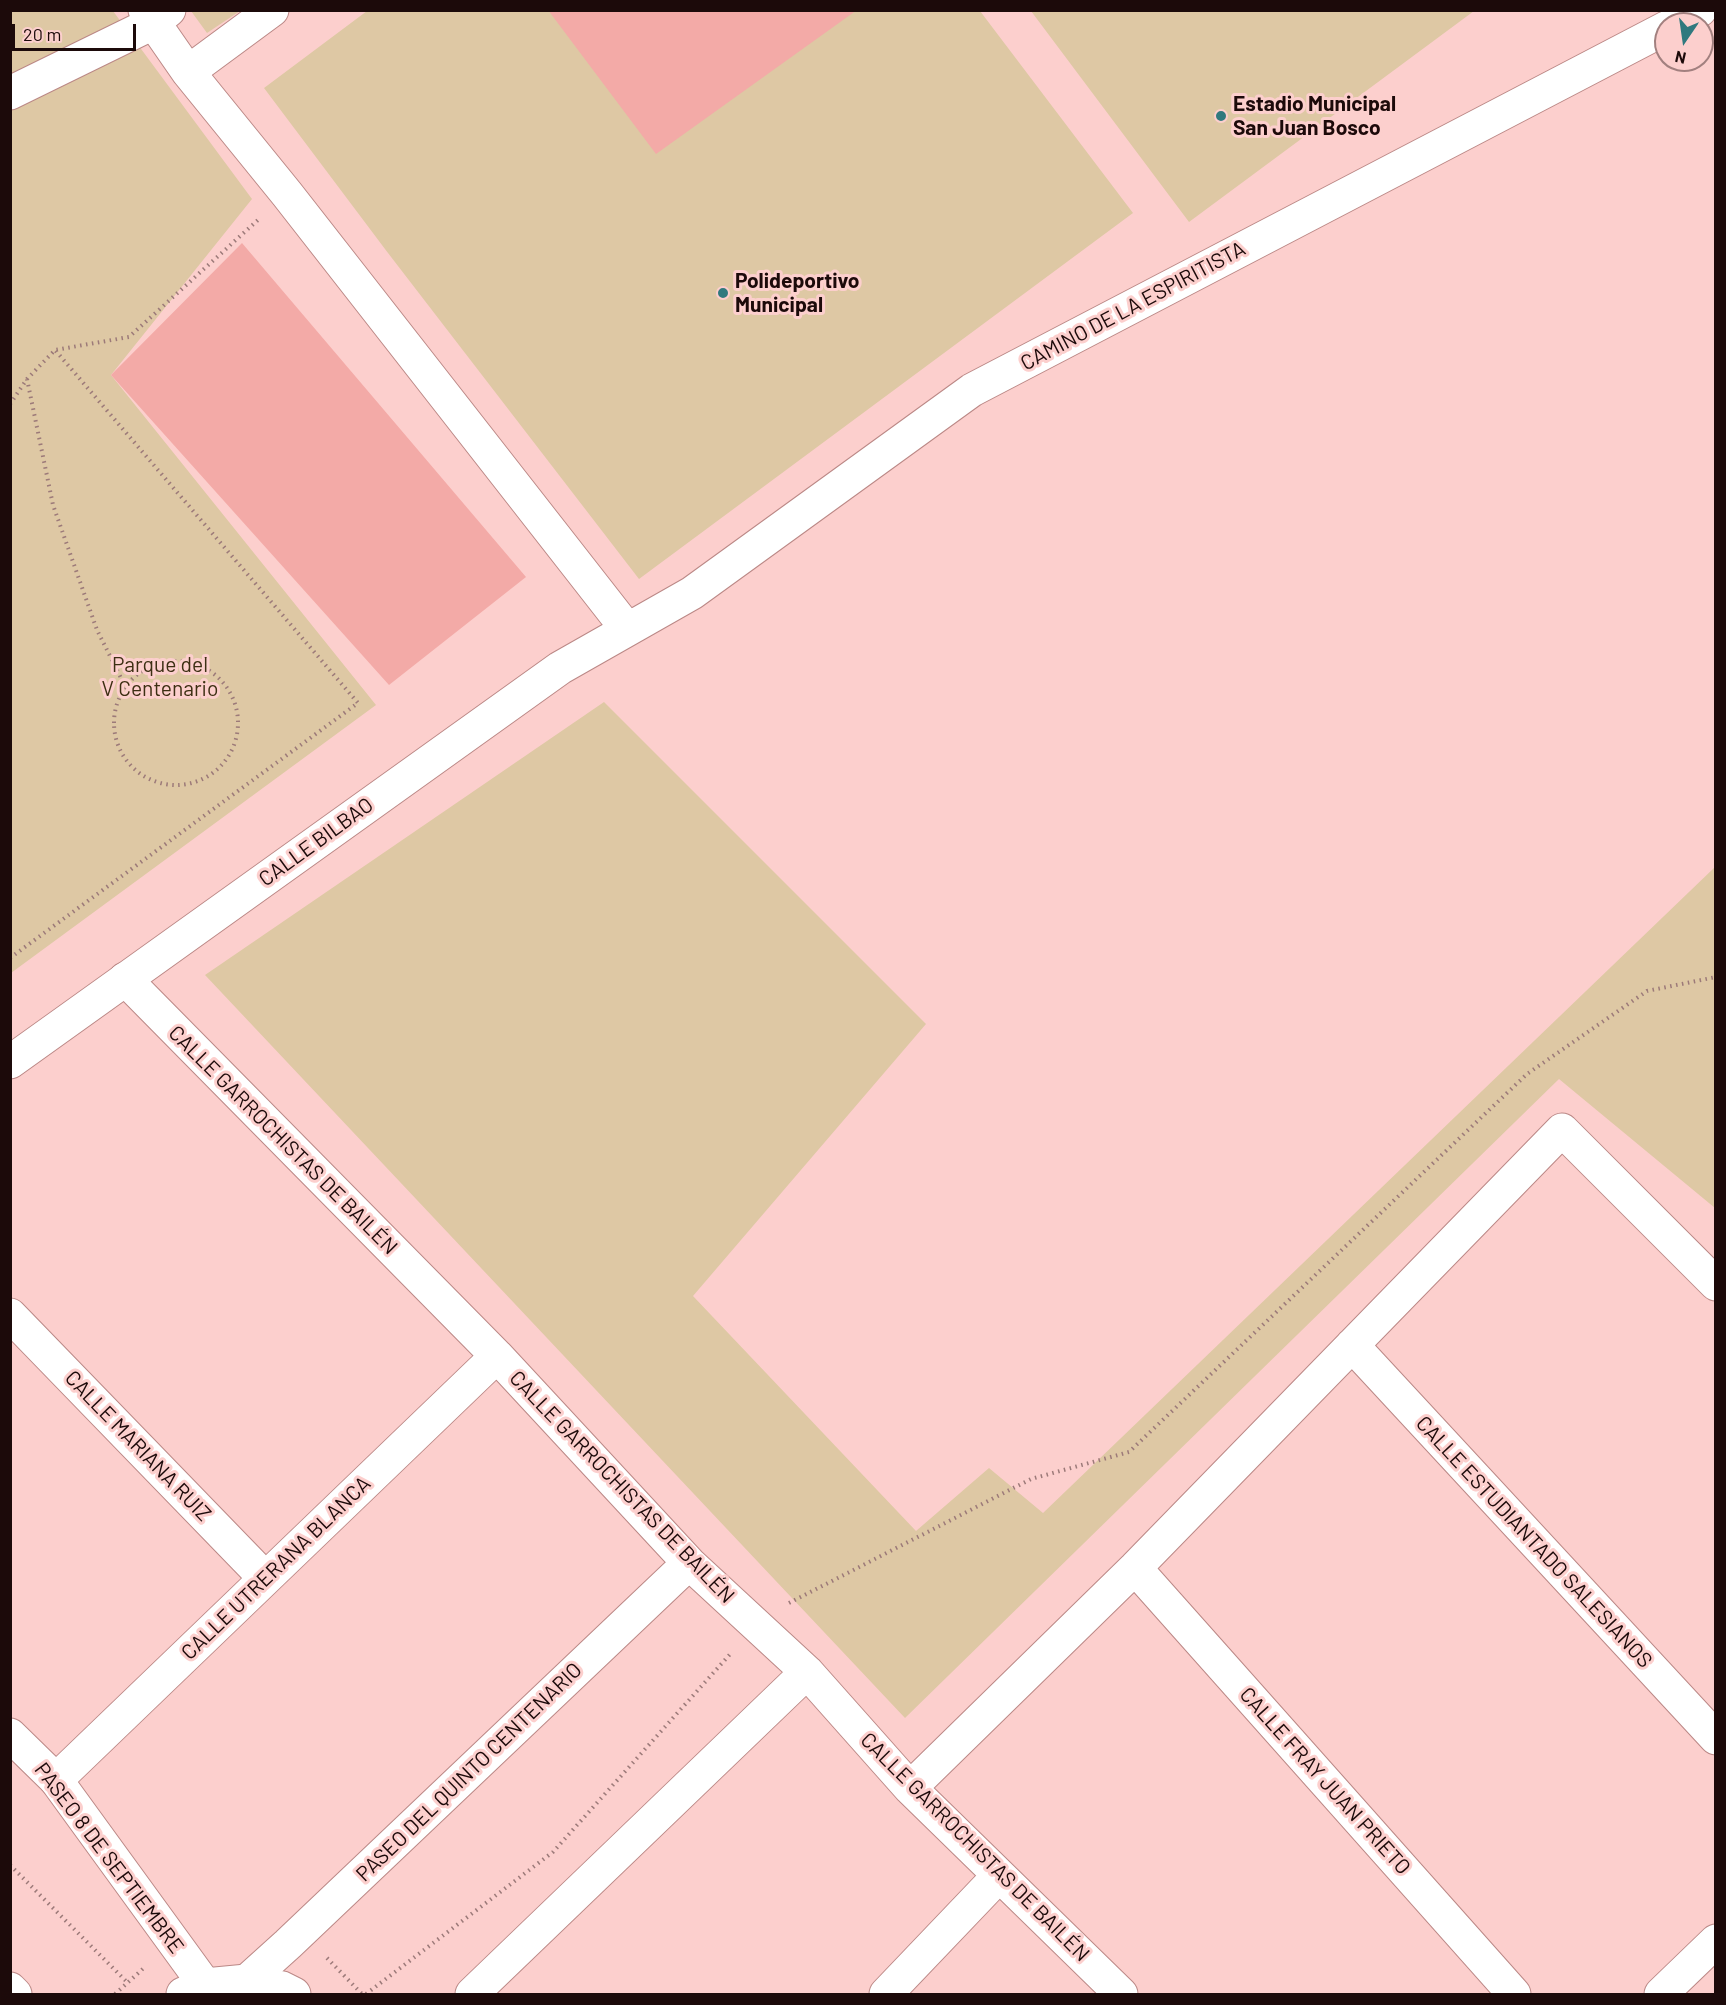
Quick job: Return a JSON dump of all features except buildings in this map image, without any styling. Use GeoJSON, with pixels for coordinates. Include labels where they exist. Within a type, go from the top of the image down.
{"type":"FeatureCollection","features":[{"type":"Feature","properties":{"kind":"street"},"geometry":{"type":"LineString","coordinates":[[188,72],[272,10]]}},
{"type":"Feature","properties":{"kind":"street"},"geometry":{"type":"LineString","coordinates":[[10,93],[156,15],[188,72],[287,194],[627,629]]}},
{"type":"Feature","properties":{"kind":"street","name":"CAMINO DE LA ESPIRITISTA"},"geometry":{"type":"LineString","coordinates":[[627,629],[692,593],[972,390],[1654,34]]}},
{"type":"Feature","properties":{"kind":"street","name":"CALLE BILBAO"},"geometry":{"type":"LineString","coordinates":[[10,1062],[560,668],[627,629]]}},
{"type":"Feature","properties":{"kind":"street","name":"CALLE GARROCHISTAS DE BAILÉN"},"geometry":{"type":"LineString","coordinates":[[125,979],[497,1356],[689,1563],[807,1672],[910,1788],[1121,1995]]}},
{"type":"Feature","properties":{"kind":"street"},"geometry":{"type":"LineString","coordinates":[[910,1788],[1135,1568],[1562,1130],[1716,1284]]}},
{"type":"Feature","properties":{"kind":"street","name":"CALLE MARIANA RUIZ"},"geometry":{"type":"LineString","coordinates":[[10,1315],[265,1578]]}},
{"type":"Feature","properties":{"kind":"street","name":"CALLE ESTUDIANTADO SALESIANOS"},"geometry":{"type":"LineString","coordinates":[[1352,1345],[1716,1738]]}},
{"type":"Feature","properties":{"kind":"street","name":"CALLE UTRERANA BLANCA"},"geometry":{"type":"LineString","coordinates":[[56,1780],[497,1356]]}},
{"type":"Feature","properties":{"kind":"street","name":"PASEO DEL QUINTO CENTENARIO"},"geometry":{"type":"LineString","coordinates":[[246,1981],[302,1931],[689,1563]]}},
{"type":"Feature","properties":{"kind":"street","name":"CALLE FRAY JUAN PRIETO"},"geometry":{"type":"LineString","coordinates":[[1135,1568],[1514,1995]]}},
{"type":"Feature","properties":{"kind":"street"},"geometry":{"type":"LineString","coordinates":[[472,1995],[807,1672]]}},
{"type":"Feature","properties":{"kind":"street","name":"PASEO 8 DE SEPTIEMBRE"},"geometry":{"type":"LineString","coordinates":[[10,1734],[56,1780],[194,1990]]}},
{"type":"Feature","properties":{"kind":"street"},"geometry":{"type":"LineString","coordinates":[[886,1995],[992,1884],[1002,1878]]}},
{"type":"Feature","properties":{"kind":"street"},"geometry":{"type":"LineString","coordinates":[[1661,1995],[1716,1941]]}},
{"type":"Feature","properties":{"kind":"street"},"geometry":{"type":"LineString","coordinates":[[194,1990],[246,1981],[282,1988],[294,1995]]}},
{"type":"Feature","properties":{"kind":"street"},"geometry":{"type":"LineString","coordinates":[[10,1989],[15,1995]]}},
{"type":"Feature","properties":{"kind":"path"},"geometry":{"type":"LineString","coordinates":[[10,404],[27,379],[56,350],[129,337],[287,194]]}},
{"type":"Feature","properties":{"kind":"path"},"geometry":{"type":"LineString","coordinates":[[10,958],[358,703],[56,350]]}},
{"type":"Feature","properties":{"kind":"path"},"geometry":{"type":"LineString","coordinates":[[27,379],[53,505],[97,630],[125,686],[114,713],[113,731],[120,752],[131,767],[148,780],[184,786],[196,783],[215,772],[232,752],[238,731],[238,714],[231,693],[214,673],[201,666],[180,661],[159,663],[141,671],[125,686]]}},
{"type":"Feature","properties":{"kind":"path"},"geometry":{"type":"LineString","coordinates":[[302,1931],[364,1995],[553,1852],[764,1616],[1031,1479],[1129,1452],[1527,1074],[1647,991],[1716,977]]}},
{"type":"Feature","properties":{"kind":"path"},"geometry":{"type":"LineString","coordinates":[[10,1865],[127,1982]]}},
{"type":"Feature","properties":{"kind":"green space","name":"Parque del V Centenario"},"geometry":{"type":"Polygon","coordinates":[[[11,11],[113,11],[252,199],[111,375],[376,705],[11,973],[11,11]]]}},
{"type":"Feature","properties":{"kind":"green space"},"geometry":{"type":"Polygon","coordinates":[[[191,11],[240,11],[207,33],[191,11]]]}},
{"type":"Feature","properties":{"kind":"green space","name":"Polideportivo Municipal"},"geometry":{"type":"Polygon","coordinates":[[[367,11],[980,11],[1133,213],[639,579],[264,88],[367,11]]]}},
{"type":"Feature","properties":{"kind":"green space","name":"Estadio Municipal San Juan Bosco"},"geometry":{"type":"Polygon","coordinates":[[[1031,11],[1474,11],[1189,222],[1031,11]]]}},
{"type":"Feature","properties":{"kind":"green space"},"geometry":{"type":"Polygon","coordinates":[[[604,702],[926,1024],[693,1296],[916,1531],[989,1468],[1043,1513],[1715,867],[1715,1208],[1559,1079],[905,1718],[205,975],[604,702]]]}},
{"type":"Feature","properties":{"kind":"place","name":"Estadio Municipal San Juan Bosco"},"geometry":{"type":"Point","coordinates":[1221,116]}},
{"type":"Feature","properties":{"kind":"place","name":"Polideportivo Municipal"},"geometry":{"type":"Point","coordinates":[723,293]}}]}
